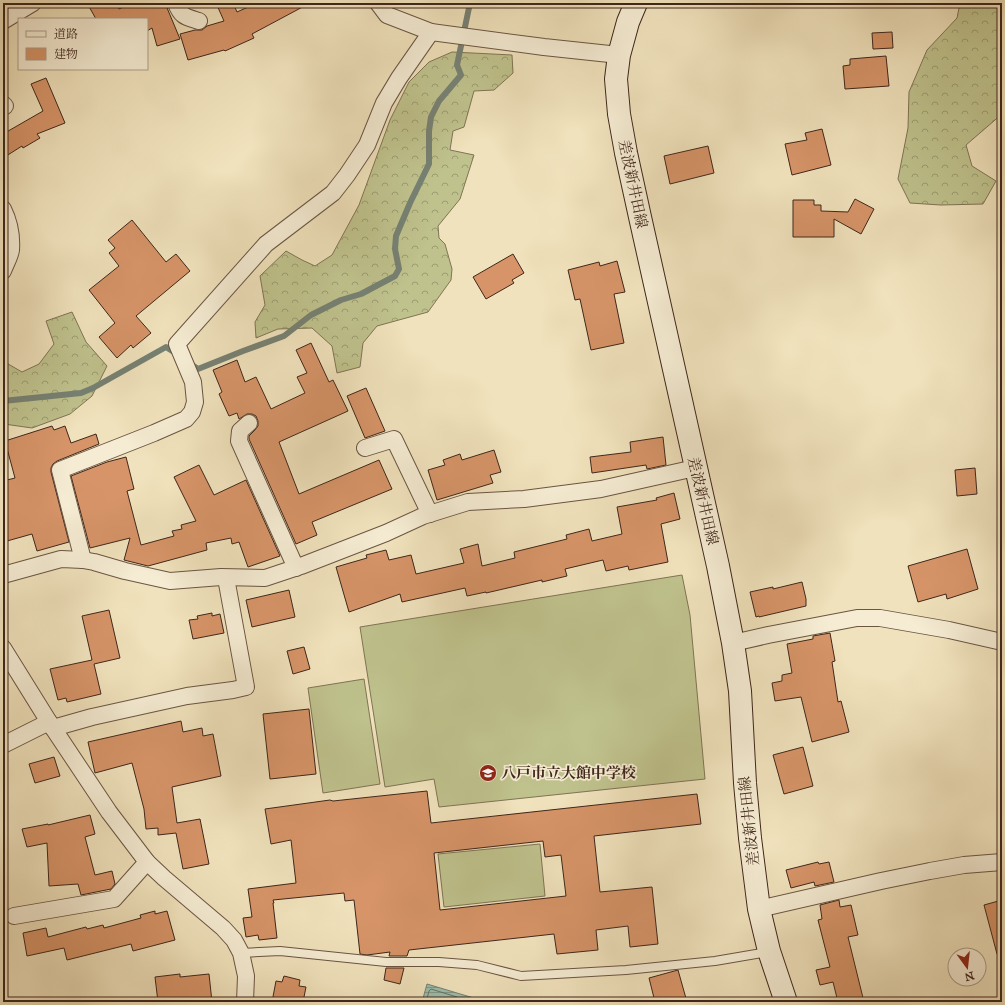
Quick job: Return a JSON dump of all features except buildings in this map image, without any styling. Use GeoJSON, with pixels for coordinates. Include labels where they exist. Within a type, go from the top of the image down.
{"type":"FeatureCollection","features":[{"type":"Feature","properties":{"kind":"main road","name":"差波新井田線"},"geometry":{"type":"LineString","coordinates":[[636,3],[628,22],[619,55],[616,78],[619,114],[695,468],[718,566],[733,643],[740,691],[745,783],[759,909],[769,951],[786,1002]]}},
{"type":"Feature","properties":{"kind":"street"},"geometry":{"type":"LineString","coordinates":[[3,21],[32,3]]}},
{"type":"Feature","properties":{"kind":"street"},"geometry":{"type":"LineString","coordinates":[[176,3],[183,16],[199,21]]}},
{"type":"Feature","properties":{"kind":"street"},"geometry":{"type":"LineString","coordinates":[[378,3],[387,15],[431,32],[619,55]]}},
{"type":"Feature","properties":{"kind":"street"},"geometry":{"type":"LineString","coordinates":[[83,560],[60,470],[186,419],[192,412],[195,402],[193,382],[177,344],[266,244],[333,193],[367,145],[384,103],[399,78],[431,32]]}},
{"type":"Feature","properties":{"kind":"street"},"geometry":{"type":"LineString","coordinates":[[3,104],[5,106],[3,108]]}},
{"type":"Feature","properties":{"kind":"street"},"geometry":{"type":"LineString","coordinates":[[3,271],[11,251],[10,231],[4,214]]}},
{"type":"Feature","properties":{"kind":"street"},"geometry":{"type":"LineString","coordinates":[[249,424],[240,431],[239,441],[296,568]]}},
{"type":"Feature","properties":{"kind":"street"},"geometry":{"type":"LineString","coordinates":[[365,448],[394,439],[430,514]]}},
{"type":"Feature","properties":{"kind":"street"},"geometry":{"type":"LineString","coordinates":[[3,575],[61,559],[94,562],[125,571],[170,581],[226,578],[265,578],[296,568],[386,533],[423,516],[468,502],[524,499],[601,489],[695,468]]}},
{"type":"Feature","properties":{"kind":"street"},"geometry":{"type":"LineString","coordinates":[[3,745],[51,725],[187,696],[246,687],[226,578]]}},
{"type":"Feature","properties":{"kind":"street"},"geometry":{"type":"LineString","coordinates":[[733,643],[768,634],[857,618],[880,618],[941,628],[1002,642]]}},
{"type":"Feature","properties":{"kind":"street"},"geometry":{"type":"LineString","coordinates":[[3,648],[51,725],[109,812],[147,862],[223,928],[234,940],[241,953],[246,976],[245,1002]]}},
{"type":"Feature","properties":{"kind":"street"},"geometry":{"type":"LineString","coordinates":[[14,916],[114,899],[147,862]]}},
{"type":"Feature","properties":{"kind":"street"},"geometry":{"type":"LineString","coordinates":[[759,909],[930,871],[964,865],[1002,862]]}},
{"type":"Feature","properties":{"kind":"lane"},"geometry":{"type":"LineString","coordinates":[[241,953],[280,951],[386,962],[439,962],[477,965],[521,976],[626,970],[715,961],[769,951]]}},
{"type":"Feature","properties":{"kind":"green space"},"geometry":{"type":"Polygon","coordinates":[[[960,3],[1002,3],[1002,114],[966,145],[972,166],[996,181],[983,204],[941,205],[910,203],[898,179],[908,128],[909,92],[927,50],[957,18],[960,3]]]}},
{"type":"Feature","properties":{"kind":"green space"},"geometry":{"type":"Polygon","coordinates":[[[452,52],[512,55],[513,73],[494,90],[474,91],[464,127],[453,131],[450,150],[474,155],[460,199],[438,226],[439,238],[445,244],[452,269],[451,280],[428,312],[377,326],[363,343],[360,367],[337,373],[332,346],[312,328],[278,329],[256,338],[255,322],[265,305],[260,276],[286,251],[315,266],[332,255],[359,205],[390,120],[409,82],[429,62],[452,52]]]}},
{"type":"Feature","properties":{"kind":"green space"},"geometry":{"type":"Polygon","coordinates":[[[72,312],[86,342],[107,366],[92,396],[70,414],[32,428],[4,424],[3,361],[22,372],[39,364],[54,344],[46,321],[72,312]]]}},
{"type":"Feature","properties":{"kind":"green space"},"geometry":{"type":"Polygon","coordinates":[[[682,575],[690,615],[705,779],[439,807],[434,779],[385,787],[360,627],[682,575]]]}},
{"type":"Feature","properties":{"kind":"green space"},"geometry":{"type":"Polygon","coordinates":[[[364,679],[380,784],[323,793],[308,688],[364,679]]]}},
{"type":"Feature","properties":{"kind":"green space"},"geometry":{"type":"Polygon","coordinates":[[[540,844],[545,896],[444,907],[438,854],[540,844]]]}},
{"type":"Feature","properties":{"kind":"water"},"geometry":{"type":"Polygon","coordinates":[[[427,984],[487,1002],[422,1002],[427,984]]]}},
{"type":"Feature","properties":{"kind":"waterway"},"geometry":{"type":"LineString","coordinates":[[189,363],[198,369],[284,336],[311,315],[341,300],[361,294],[395,276],[399,269],[395,249],[396,236],[429,164],[429,131],[431,117],[439,101],[461,75],[457,65],[470,3]]}},
{"type":"Feature","properties":{"kind":"waterway"},"geometry":{"type":"LineString","coordinates":[[3,401],[81,393],[93,388],[166,347],[177,354]]}},
{"type":"Feature","properties":{"kind":"place","name":"八戸市立大館中学校"},"geometry":{"type":"Point","coordinates":[488,773]}}]}
